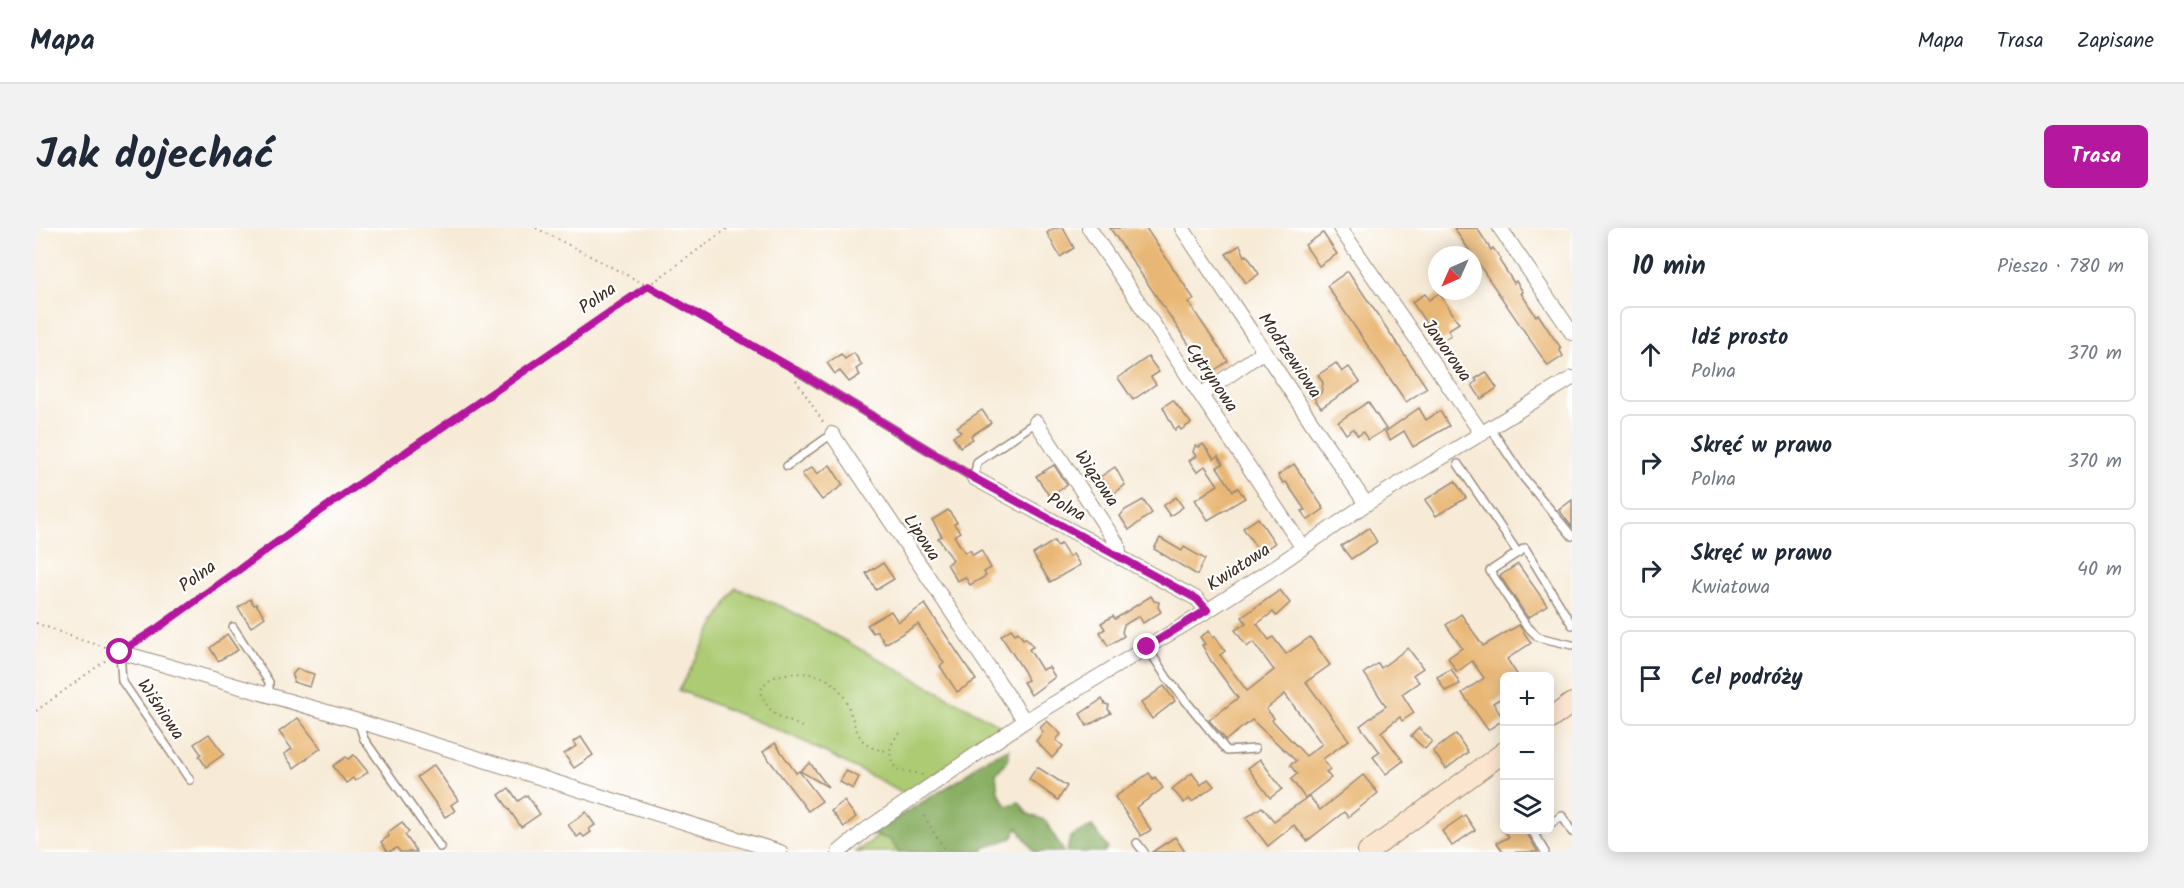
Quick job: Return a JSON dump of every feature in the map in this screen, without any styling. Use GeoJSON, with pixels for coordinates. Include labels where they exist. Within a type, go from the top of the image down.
{"type":"FeatureCollection","features":[{"type":"Feature","properties":{"kind":"main road"},"geometry":{"type":"LineString","coordinates":[[1554,716],[1572,703]]}},
{"type":"Feature","properties":{"kind":"main road"},"geometry":{"type":"LineString","coordinates":[[1368,852],[1500,755]]}},
{"type":"Feature","properties":{"kind":"street","name":"Cytrynowa"},"geometry":{"type":"LineString","coordinates":[[1089,228],[1303,548]]}},
{"type":"Feature","properties":{"kind":"street","name":"Modrzewiowa"},"geometry":{"type":"LineString","coordinates":[[1182,228],[1366,504]]}},
{"type":"Feature","properties":{"kind":"street","name":"Jaworowa"},"geometry":{"type":"LineString","coordinates":[[1340,228],[1486,432]]}},
{"type":"Feature","properties":{"kind":"street"},"geometry":{"type":"LineString","coordinates":[[1500,228],[1572,333]]}},
{"type":"Feature","properties":{"kind":"street"},"geometry":{"type":"LineString","coordinates":[[1201,395],[1264,351]]}},
{"type":"Feature","properties":{"kind":"street","name":"Kwiatowa"},"geometry":{"type":"LineString","coordinates":[[839,852],[867,829],[1024,721],[1207,610],[1366,504],[1572,378]]}},
{"type":"Feature","properties":{"kind":"street","name":"Wiązowa"},"geometry":{"type":"LineString","coordinates":[[1036,422],[1118,544],[1120,558]]}},
{"type":"Feature","properties":{"kind":"street","name":"Lipowa"},"geometry":{"type":"LineString","coordinates":[[832,434],[1024,721]]}},
{"type":"Feature","properties":{"kind":"street","name":"Polna"},"geometry":{"type":"LineString","coordinates":[[974,478],[1197,599],[1207,610]]}},
{"type":"Feature","properties":{"kind":"street"},"geometry":{"type":"LineString","coordinates":[[120,652],[358,721],[780,852]]}},
{"type":"Feature","properties":{"kind":"lane","name":"Polna"},"geometry":{"type":"LineString","coordinates":[[799,372],[974,478]]}},
{"type":"Feature","properties":{"kind":"lane"},"geometry":{"type":"LineString","coordinates":[[974,478],[977,462],[1036,422]]}},
{"type":"Feature","properties":{"kind":"lane"},"geometry":{"type":"LineString","coordinates":[[1486,432],[1572,536]]}},
{"type":"Feature","properties":{"kind":"lane"},"geometry":{"type":"LineString","coordinates":[[787,466],[832,434]]}},
{"type":"Feature","properties":{"kind":"lane"},"geometry":{"type":"LineString","coordinates":[[1458,464],[1518,553]]}},
{"type":"Feature","properties":{"kind":"lane"},"geometry":{"type":"LineString","coordinates":[[1572,625],[1525,548],[1490,571],[1525,624],[1538,637],[1572,645]]}},
{"type":"Feature","properties":{"kind":"lane"},"geometry":{"type":"LineString","coordinates":[[233,627],[269,682],[269,695]]}},
{"type":"Feature","properties":{"kind":"lane"},"geometry":{"type":"LineString","coordinates":[[1147,647],[1167,678],[1227,751],[1255,749]]}},
{"type":"Feature","properties":{"kind":"lane","name":"Wiśniowa"},"geometry":{"type":"LineString","coordinates":[[120,652],[122,681],[190,780]]}},
{"type":"Feature","properties":{"kind":"lane"},"geometry":{"type":"LineString","coordinates":[[358,721],[364,739],[440,848]]}},
{"type":"Feature","properties":{"kind":"lane"},"geometry":{"type":"LineString","coordinates":[[1554,821],[1562,816],[1572,832]]}},
{"type":"Feature","properties":{"kind":"lane"},"geometry":{"type":"LineString","coordinates":[[1534,834],[1545,852]]}},
{"type":"Feature","properties":{"kind":"lane"},"geometry":{"type":"LineString","coordinates":[[1137,843],[1144,852]]}},
{"type":"Feature","properties":{"kind":"path"},"geometry":{"type":"LineString","coordinates":[[536,228],[648,286],[799,372],[795,381],[832,434]]}},
{"type":"Feature","properties":{"kind":"path","name":"Polna"},"geometry":{"type":"LineString","coordinates":[[36,711],[728,228]]}},
{"type":"Feature","properties":{"kind":"path"},"geometry":{"type":"LineString","coordinates":[[36,623],[120,652]]}},
{"type":"Feature","properties":{"kind":"path"},"geometry":{"type":"LineString","coordinates":[[802,727],[770,712],[766,707],[759,692],[771,677],[813,674],[831,681],[841,690],[850,710],[853,725],[863,741],[869,747],[889,752]]}},
{"type":"Feature","properties":{"kind":"path"},"geometry":{"type":"LineString","coordinates":[[900,733],[889,752],[891,762],[897,770],[921,774],[930,787]]}},
{"type":"Feature","properties":{"kind":"path"},"geometry":{"type":"LineString","coordinates":[[924,816],[946,852]]}},
{"type":"Feature","properties":{"kind":"green space"},"geometry":{"type":"Polygon","coordinates":[[[736,588],[785,608],[1003,727],[906,794],[795,737],[679,690],[736,588]]]}},
{"type":"Feature","properties":{"kind":"green space"},"geometry":{"type":"Polygon","coordinates":[[[1009,749],[1009,758],[996,774],[998,792],[1007,806],[1019,802],[1028,814],[1045,820],[1064,852],[1034,852],[1018,828],[1012,838],[984,848],[984,852],[899,852],[889,839],[870,834],[964,777],[982,761],[1009,749]]]}},
{"type":"Feature","properties":{"kind":"green space"},"geometry":{"type":"Polygon","coordinates":[[[1092,826],[1108,848],[1104,852],[1067,852],[1070,837],[1092,826]]]}},
{"type":"Feature","properties":{"kind":"green space"},"geometry":{"type":"Polygon","coordinates":[[[887,831],[902,852],[855,852],[887,831]]]}},
{"type":"Feature","properties":{"kind":"building"},"geometry":{"type":"Polygon","coordinates":[[[1054,228],[1063,228],[1074,248],[1060,257],[1047,233],[1054,228]]]}},
{"type":"Feature","properties":{"kind":"building"},"geometry":{"type":"Polygon","coordinates":[[[1110,228],[1146,228],[1194,299],[1188,302],[1228,361],[1209,374],[1110,228]]]}},
{"type":"Feature","properties":{"kind":"building"},"geometry":{"type":"Polygon","coordinates":[[[1454,228],[1477,228],[1491,250],[1493,248],[1501,259],[1499,260],[1514,283],[1516,281],[1536,316],[1538,314],[1561,348],[1559,349],[1563,356],[1548,366],[1482,269],[1482,246],[1466,246],[1454,228]]]}},
{"type":"Feature","properties":{"kind":"building"},"geometry":{"type":"Polygon","coordinates":[[[1323,233],[1337,254],[1319,266],[1305,245],[1323,233]]]}},
{"type":"Feature","properties":{"kind":"building"},"geometry":{"type":"Polygon","coordinates":[[[1240,245],[1245,256],[1247,255],[1259,274],[1246,283],[1226,254],[1240,245]]]}},
{"type":"Feature","properties":{"kind":"building"},"geometry":{"type":"Polygon","coordinates":[[[1348,271],[1427,388],[1406,402],[1327,286],[1348,271]]]}},
{"type":"Feature","properties":{"kind":"building"},"geometry":{"type":"Polygon","coordinates":[[[1425,294],[1428,300],[1444,300],[1459,323],[1448,330],[1451,335],[1439,343],[1412,302],[1425,294]]]}},
{"type":"Feature","properties":{"kind":"building"},"geometry":{"type":"Polygon","coordinates":[[[854,353],[862,365],[856,369],[860,375],[849,382],[840,371],[835,374],[827,363],[841,354],[845,359],[854,353]]]}},
{"type":"Feature","properties":{"kind":"building"},"geometry":{"type":"Polygon","coordinates":[[[1148,357],[1159,372],[1151,377],[1156,384],[1133,400],[1118,378],[1148,357]]]}},
{"type":"Feature","properties":{"kind":"building"},"geometry":{"type":"Polygon","coordinates":[[[1336,363],[1342,372],[1349,367],[1360,382],[1321,408],[1314,398],[1321,393],[1323,383],[1318,375],[1336,363]]]}},
{"type":"Feature","properties":{"kind":"building"},"geometry":{"type":"Polygon","coordinates":[[[1486,372],[1497,388],[1481,399],[1472,385],[1477,381],[1475,379],[1486,372]]]}},
{"type":"Feature","properties":{"kind":"building"},"geometry":{"type":"Polygon","coordinates":[[[1173,400],[1191,423],[1181,430],[1179,427],[1175,430],[1163,407],[1173,400]]]}},
{"type":"Feature","properties":{"kind":"building"},"geometry":{"type":"Polygon","coordinates":[[[1368,402],[1386,429],[1368,440],[1363,432],[1358,436],[1353,429],[1346,434],[1338,422],[1368,402]]]}},
{"type":"Feature","properties":{"kind":"building"},"geometry":{"type":"Polygon","coordinates":[[[1419,408],[1426,420],[1440,411],[1449,426],[1413,447],[1404,431],[1390,440],[1385,432],[1419,408]]]}},
{"type":"Feature","properties":{"kind":"building"},"geometry":{"type":"Polygon","coordinates":[[[982,410],[991,423],[971,436],[973,439],[960,447],[953,436],[961,432],[957,427],[982,410]]]}},
{"type":"Feature","properties":{"kind":"building"},"geometry":{"type":"Polygon","coordinates":[[[1203,444],[1214,459],[1218,456],[1223,464],[1217,467],[1233,491],[1238,488],[1245,498],[1208,520],[1195,500],[1218,485],[1205,466],[1197,472],[1189,461],[1196,456],[1193,452],[1195,446],[1199,447],[1203,444]]]}},
{"type":"Feature","properties":{"kind":"building"},"geometry":{"type":"Polygon","coordinates":[[[1294,464],[1324,509],[1308,520],[1302,511],[1305,510],[1286,482],[1283,483],[1278,475],[1294,464]]]}},
{"type":"Feature","properties":{"kind":"building"},"geometry":{"type":"Polygon","coordinates":[[[830,465],[843,485],[822,500],[802,474],[812,467],[817,474],[830,465]]]}},
{"type":"Feature","properties":{"kind":"building"},"geometry":{"type":"Polygon","coordinates":[[[1054,465],[1067,485],[1050,497],[1036,476],[1054,465]]]}},
{"type":"Feature","properties":{"kind":"building"},"geometry":{"type":"Polygon","coordinates":[[[1115,467],[1125,485],[1112,495],[1100,477],[1115,467]]]}},
{"type":"Feature","properties":{"kind":"building"},"geometry":{"type":"Polygon","coordinates":[[[1455,481],[1466,498],[1436,516],[1425,500],[1455,481]]]}},
{"type":"Feature","properties":{"kind":"building"},"geometry":{"type":"Polygon","coordinates":[[[1176,497],[1183,507],[1170,516],[1163,506],[1176,497]]]}},
{"type":"Feature","properties":{"kind":"building"},"geometry":{"type":"Polygon","coordinates":[[[1143,500],[1152,513],[1129,530],[1120,516],[1125,510],[1143,500]]]}},
{"type":"Feature","properties":{"kind":"building"},"geometry":{"type":"Polygon","coordinates":[[[1572,500],[1572,527],[1559,510],[1572,500]]]}},
{"type":"Feature","properties":{"kind":"building"},"geometry":{"type":"Polygon","coordinates":[[[948,510],[957,522],[954,524],[960,532],[954,536],[965,553],[970,550],[973,555],[981,550],[991,568],[984,572],[986,576],[970,585],[965,577],[957,581],[947,564],[953,560],[938,538],[942,536],[932,520],[948,510]]]}},
{"type":"Feature","properties":{"kind":"building"},"geometry":{"type":"Polygon","coordinates":[[[1258,518],[1275,543],[1260,553],[1243,528],[1258,518]]]}},
{"type":"Feature","properties":{"kind":"building"},"geometry":{"type":"Polygon","coordinates":[[[1369,528],[1377,542],[1351,559],[1341,546],[1369,528]]]}},
{"type":"Feature","properties":{"kind":"building"},"geometry":{"type":"Polygon","coordinates":[[[1160,538],[1182,551],[1184,547],[1205,559],[1197,575],[1154,549],[1160,538]]]}},
{"type":"Feature","properties":{"kind":"building"},"geometry":{"type":"Polygon","coordinates":[[[1054,541],[1057,546],[1061,544],[1069,557],[1073,554],[1080,565],[1050,582],[1033,554],[1054,541]]]}},
{"type":"Feature","properties":{"kind":"building"},"geometry":{"type":"Polygon","coordinates":[[[883,563],[894,579],[876,590],[866,573],[883,563]]]}},
{"type":"Feature","properties":{"kind":"building"},"geometry":{"type":"Polygon","coordinates":[[[1518,564],[1547,605],[1528,618],[1500,576],[1518,564]]]}},
{"type":"Feature","properties":{"kind":"building"},"geometry":{"type":"Polygon","coordinates":[[[1280,590],[1290,603],[1276,616],[1273,612],[1257,624],[1269,640],[1273,637],[1286,654],[1310,637],[1330,665],[1306,682],[1349,740],[1323,759],[1330,769],[1326,772],[1331,778],[1305,798],[1291,779],[1297,774],[1290,765],[1296,761],[1252,720],[1226,740],[1209,720],[1238,698],[1211,661],[1200,637],[1209,631],[1213,638],[1215,636],[1225,651],[1220,655],[1247,691],[1274,670],[1253,642],[1247,647],[1235,630],[1246,623],[1242,617],[1280,590]],[[1285,694],[1266,709],[1274,718],[1272,720],[1306,756],[1322,744],[1285,694]]]}},
{"type":"Feature","properties":{"kind":"building"},"geometry":{"type":"Polygon","coordinates":[[[1151,596],[1154,601],[1159,602],[1158,607],[1161,612],[1143,623],[1139,616],[1124,625],[1122,632],[1124,636],[1108,646],[1100,632],[1105,629],[1101,623],[1113,616],[1115,619],[1151,596]]]}},
{"type":"Feature","properties":{"kind":"building"},"geometry":{"type":"Polygon","coordinates":[[[250,599],[265,617],[251,627],[238,608],[250,599]]]}},
{"type":"Feature","properties":{"kind":"building"},"geometry":{"type":"Polygon","coordinates":[[[925,604],[976,680],[957,692],[940,666],[944,663],[918,624],[885,644],[877,631],[873,633],[867,625],[891,611],[898,622],[925,604]]]}},
{"type":"Feature","properties":{"kind":"building"},"geometry":{"type":"Polygon","coordinates":[[[1461,614],[1483,646],[1519,625],[1531,643],[1507,659],[1515,672],[1500,672],[1500,699],[1493,703],[1500,713],[1500,722],[1488,730],[1462,693],[1484,678],[1472,661],[1457,672],[1448,658],[1462,648],[1446,625],[1461,614]]]}},
{"type":"Feature","properties":{"kind":"building"},"geometry":{"type":"Polygon","coordinates":[[[1011,629],[1015,634],[1018,632],[1023,639],[1026,638],[1033,647],[1029,649],[1042,670],[1049,667],[1055,677],[1031,695],[1023,682],[1028,680],[1024,671],[1001,636],[1011,629]]]}},
{"type":"Feature","properties":{"kind":"building"},"geometry":{"type":"Polygon","coordinates":[[[227,634],[238,650],[218,661],[210,648],[227,634]]]}},
{"type":"Feature","properties":{"kind":"building"},"geometry":{"type":"Polygon","coordinates":[[[1408,648],[1423,668],[1413,675],[1419,682],[1402,694],[1414,713],[1402,721],[1400,717],[1381,732],[1403,761],[1386,774],[1373,757],[1380,752],[1360,726],[1386,706],[1364,673],[1378,663],[1381,668],[1408,648]]]}},
{"type":"Feature","properties":{"kind":"building"},"geometry":{"type":"Polygon","coordinates":[[[297,669],[314,674],[310,687],[293,682],[292,675],[297,669]]]}},
{"type":"Feature","properties":{"kind":"building"},"geometry":{"type":"Polygon","coordinates":[[[1451,669],[1460,684],[1445,691],[1437,677],[1451,669]]]}},
{"type":"Feature","properties":{"kind":"building"},"geometry":{"type":"Polygon","coordinates":[[[1164,686],[1175,701],[1152,719],[1141,703],[1164,686]]]}},
{"type":"Feature","properties":{"kind":"building"},"geometry":{"type":"Polygon","coordinates":[[[1102,699],[1105,704],[1109,705],[1108,709],[1111,713],[1087,726],[1080,714],[1102,699]]]}},
{"type":"Feature","properties":{"kind":"building"},"geometry":{"type":"Polygon","coordinates":[[[298,718],[321,748],[294,768],[284,754],[292,749],[279,732],[298,718]]]}},
{"type":"Feature","properties":{"kind":"building"},"geometry":{"type":"Polygon","coordinates":[[[1047,721],[1061,734],[1056,740],[1063,746],[1052,758],[1036,741],[1043,732],[1040,728],[1047,721]]]}},
{"type":"Feature","properties":{"kind":"building"},"geometry":{"type":"Polygon","coordinates":[[[1419,728],[1432,741],[1425,749],[1411,736],[1419,728]]]}},
{"type":"Feature","properties":{"kind":"building"},"geometry":{"type":"Polygon","coordinates":[[[209,734],[224,754],[206,767],[194,744],[209,734]]]}},
{"type":"Feature","properties":{"kind":"building"},"geometry":{"type":"Polygon","coordinates":[[[1456,734],[1468,752],[1446,769],[1433,751],[1456,734]]]}},
{"type":"Feature","properties":{"kind":"building"},"geometry":{"type":"Polygon","coordinates":[[[581,737],[593,755],[574,768],[564,754],[576,746],[573,742],[581,737]]]}},
{"type":"Feature","properties":{"kind":"building"},"geometry":{"type":"Polygon","coordinates":[[[775,743],[796,773],[799,771],[822,801],[808,811],[763,752],[775,743]]]}},
{"type":"Feature","properties":{"kind":"building"},"geometry":{"type":"Polygon","coordinates":[[[354,755],[368,772],[355,781],[353,778],[346,783],[333,766],[346,757],[348,759],[354,755]]]}},
{"type":"Feature","properties":{"kind":"building"},"geometry":{"type":"Polygon","coordinates":[[[1260,759],[1282,789],[1270,798],[1248,768],[1260,759]]]}},
{"type":"Feature","properties":{"kind":"building"},"geometry":{"type":"Polygon","coordinates":[[[810,763],[828,787],[800,771],[810,763]]]}},
{"type":"Feature","properties":{"kind":"building"},"geometry":{"type":"Polygon","coordinates":[[[434,765],[458,800],[451,805],[455,811],[445,817],[417,777],[434,765]]]}},
{"type":"Feature","properties":{"kind":"building"},"geometry":{"type":"Polygon","coordinates":[[[1037,767],[1067,786],[1058,800],[1029,779],[1037,767]]]}},
{"type":"Feature","properties":{"kind":"building"},"geometry":{"type":"Polygon","coordinates":[[[846,771],[859,777],[853,789],[840,782],[846,771]]]}},
{"type":"Feature","properties":{"kind":"building"},"geometry":{"type":"Polygon","coordinates":[[[1149,773],[1163,788],[1136,808],[1151,830],[1141,836],[1115,797],[1149,773]]]}},
{"type":"Feature","properties":{"kind":"building"},"geometry":{"type":"Polygon","coordinates":[[[1192,773],[1201,785],[1208,779],[1214,786],[1192,802],[1189,799],[1184,803],[1172,789],[1192,773]]]}},
{"type":"Feature","properties":{"kind":"building"},"geometry":{"type":"Polygon","coordinates":[[[1363,775],[1378,793],[1348,817],[1344,812],[1307,841],[1294,825],[1268,846],[1246,818],[1262,807],[1274,821],[1309,796],[1320,810],[1363,775]]]}},
{"type":"Feature","properties":{"kind":"building"},"geometry":{"type":"Polygon","coordinates":[[[509,788],[518,801],[527,795],[540,814],[521,827],[499,795],[509,788]]]}},
{"type":"Feature","properties":{"kind":"building"},"geometry":{"type":"Polygon","coordinates":[[[844,801],[856,817],[844,827],[831,811],[844,801]]]}},
{"type":"Feature","properties":{"kind":"building"},"geometry":{"type":"Polygon","coordinates":[[[586,812],[595,825],[584,837],[581,834],[577,837],[568,825],[586,812]]]}},
{"type":"Feature","properties":{"kind":"building"},"geometry":{"type":"Polygon","coordinates":[[[1465,815],[1475,830],[1452,846],[1442,831],[1465,815]]]}},
{"type":"Feature","properties":{"kind":"building"},"geometry":{"type":"Polygon","coordinates":[[[402,822],[409,832],[405,835],[417,852],[400,852],[397,848],[388,852],[381,842],[389,836],[387,833],[402,822]]]}},
{"type":"Feature","properties":{"kind":"building"},"geometry":{"type":"Polygon","coordinates":[[[1507,834],[1527,834],[1538,852],[1503,852],[1497,843],[1509,837],[1507,834]]]}},
{"type":"Feature","properties":{"kind":"building"},"geometry":{"type":"Polygon","coordinates":[[[1175,837],[1185,852],[1152,852],[1175,837]]]}},
{"type":"Feature","properties":{"kind":"route"},"geometry":{"type":"LineString","coordinates":[[120,652],[159,627],[333,502],[648,286],[799,372],[974,478],[1197,599],[1207,610],[1147,647]]}}]}
